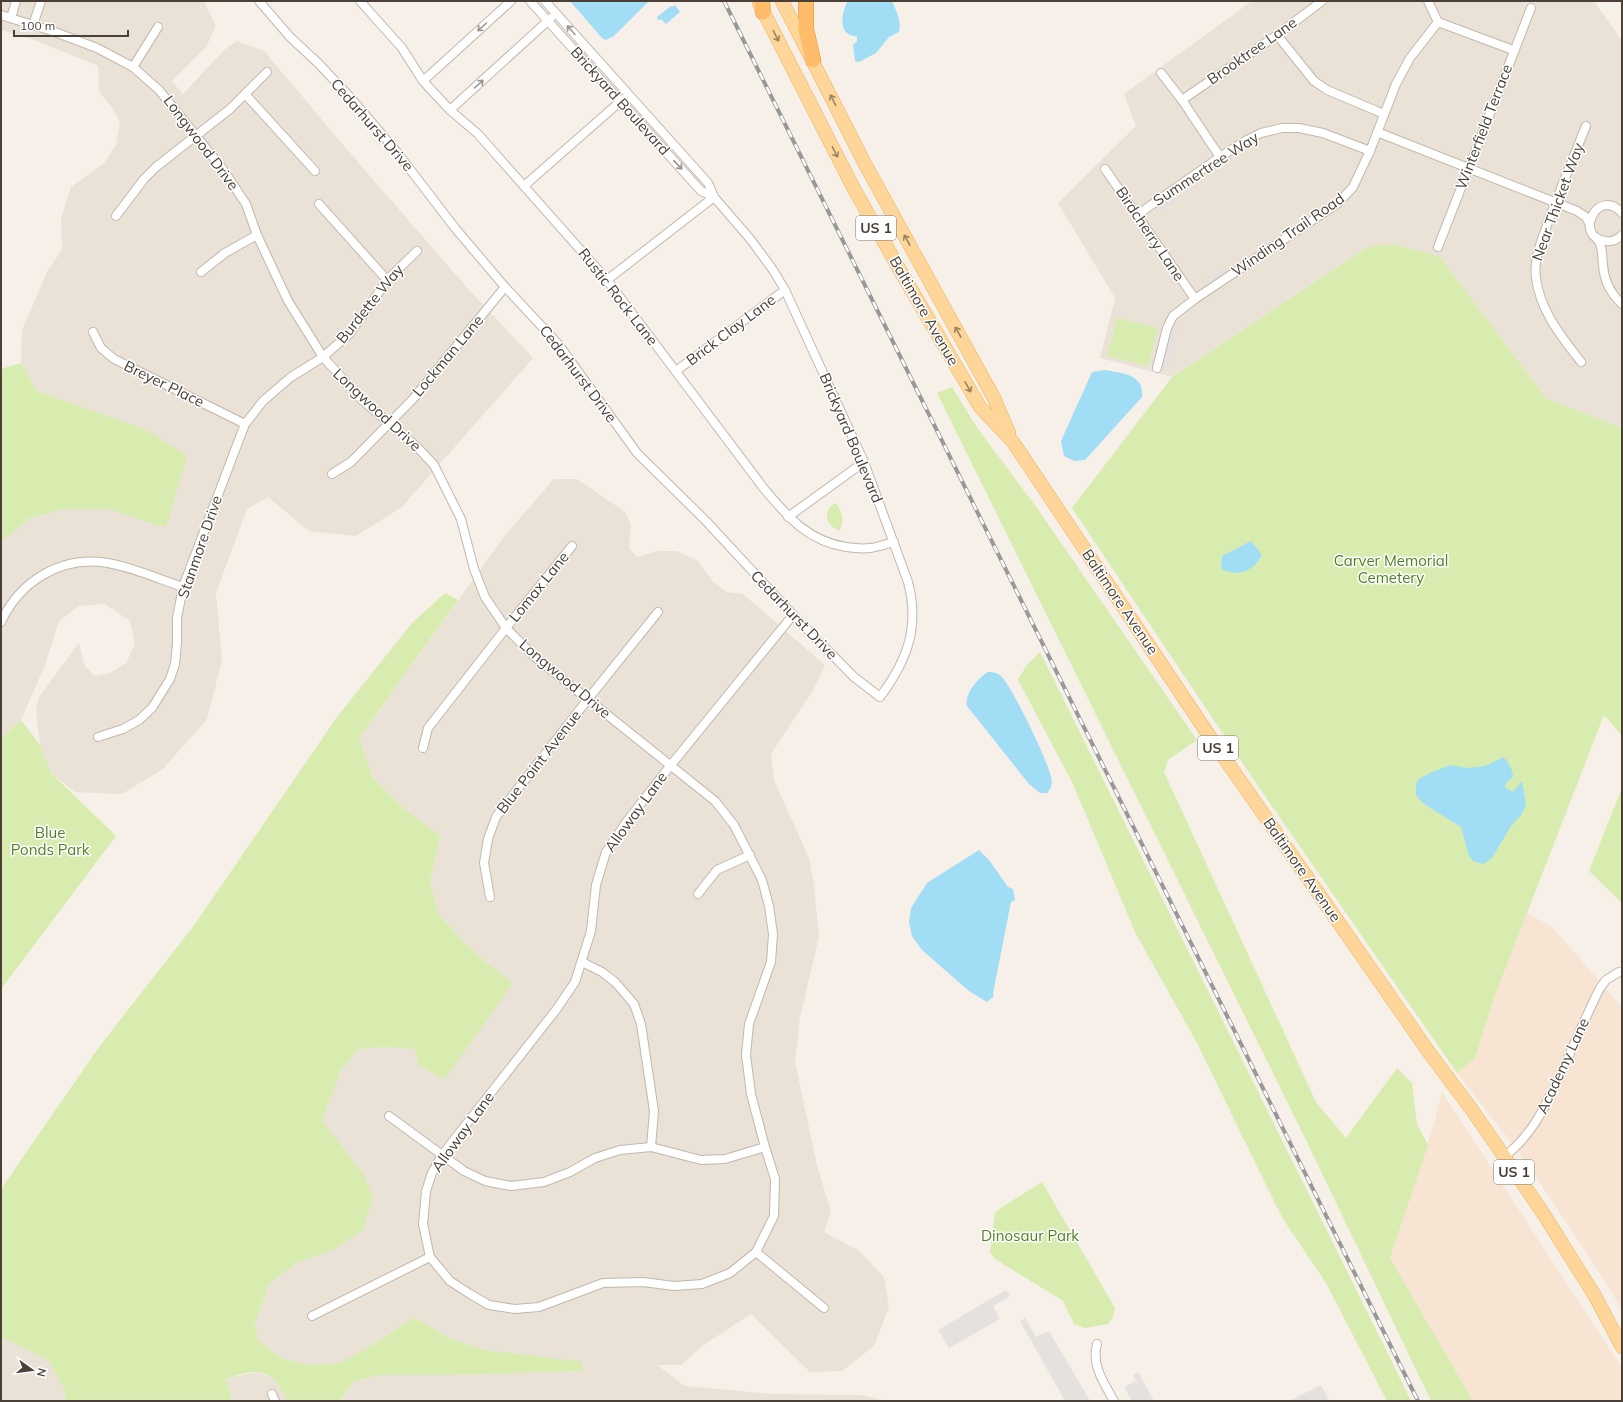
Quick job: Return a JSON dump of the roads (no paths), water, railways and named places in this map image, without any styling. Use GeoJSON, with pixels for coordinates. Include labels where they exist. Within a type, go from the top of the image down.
{"type":"FeatureCollection","features":[{"type":"Feature","properties":{"kind":"highway"},"geometry":{"type":"LineString","coordinates":[[806,1],[806,29],[813,60]]}},
{"type":"Feature","properties":{"kind":"main road","name":"Baltimore Avenue"},"geometry":{"type":"LineString","coordinates":[[782,1],[865,164],[994,398],[1013,442]]}},
{"type":"Feature","properties":{"kind":"main road","name":"Baltimore Avenue"},"geometry":{"type":"LineString","coordinates":[[761,5],[854,189],[980,407],[1013,442],[1220,752],[1428,1052],[1472,1110],[1541,1210],[1595,1296],[1622,1347]]}},
{"type":"Feature","properties":{"kind":"main road","name":"Baltimore Avenue"},"geometry":{"type":"LineString","coordinates":[[1595,1296],[1622,1331]]}},
{"type":"Feature","properties":{"kind":"street"},"geometry":{"type":"LineString","coordinates":[[11,18],[16,1]]}},
{"type":"Feature","properties":{"kind":"street"},"geometry":{"type":"LineString","coordinates":[[33,25],[41,1]]}},
{"type":"Feature","properties":{"kind":"street","name":"Cedarhurst Drive"},"geometry":{"type":"LineString","coordinates":[[259,1],[290,37],[318,63],[376,127],[444,214],[505,286],[559,345],[637,453],[706,521],[793,615],[854,677],[880,697]]}},
{"type":"Feature","properties":{"kind":"street","name":"Rustic Rock Lane"},"geometry":{"type":"LineString","coordinates":[[360,1],[402,48],[423,81],[450,110],[478,134],[607,280],[765,490],[788,517],[804,530],[819,539],[835,545],[854,548],[869,548],[894,542]]}},
{"type":"Feature","properties":{"kind":"street"},"geometry":{"type":"LineString","coordinates":[[423,81],[511,1]]}},
{"type":"Feature","properties":{"kind":"street","name":"Brickyard Boulevard"},"geometry":{"type":"LineString","coordinates":[[530,1],[702,191],[714,197]]}},
{"type":"Feature","properties":{"kind":"street","name":"Brickyard Boulevard"},"geometry":{"type":"LineString","coordinates":[[545,1],[708,183],[714,197],[751,240],[773,270],[785,290],[864,462],[913,598],[913,626],[905,655],[896,675],[880,697]]}},
{"type":"Feature","properties":{"kind":"street","name":"Brooktree Lane"},"geometry":{"type":"LineString","coordinates":[[1182,100],[1277,35],[1322,1]]}},
{"type":"Feature","properties":{"kind":"street"},"geometry":{"type":"LineString","coordinates":[[1428,1],[1438,22],[1513,50]]}},
{"type":"Feature","properties":{"kind":"street","name":"Winterfield Terrace"},"geometry":{"type":"LineString","coordinates":[[1438,247],[1513,50],[1531,8]]}},
{"type":"Feature","properties":{"kind":"street"},"geometry":{"type":"LineString","coordinates":[[450,110],[556,14]]}},
{"type":"Feature","properties":{"kind":"street","name":"Longwood Drive"},"geometry":{"type":"LineString","coordinates":[[1,15],[97,48],[133,67],[159,90],[222,168],[246,204],[257,235],[288,302],[322,357],[362,400],[389,422],[429,460],[447,490],[461,519],[474,569],[486,597],[506,628],[535,657],[671,765]]}},
{"type":"Feature","properties":{"kind":"street","name":"Winding Trail Road"},"geometry":{"type":"LineString","coordinates":[[1157,368],[1167,328],[1173,316],[1195,299],[1338,203],[1353,187],[1370,151],[1396,84],[1410,58],[1438,22]]}},
{"type":"Feature","properties":{"kind":"street"},"geometry":{"type":"LineString","coordinates":[[133,67],[158,27]]}},
{"type":"Feature","properties":{"kind":"street"},"geometry":{"type":"LineString","coordinates":[[1277,35],[1314,81],[1327,90],[1384,114]]}},
{"type":"Feature","properties":{"kind":"street"},"geometry":{"type":"LineString","coordinates":[[116,216],[144,179],[156,167],[224,114],[267,72]]}},
{"type":"Feature","properties":{"kind":"street"},"geometry":{"type":"LineString","coordinates":[[1161,73],[1182,100],[1220,157]]}},
{"type":"Feature","properties":{"kind":"street"},"geometry":{"type":"LineString","coordinates":[[245,94],[315,171]]}},
{"type":"Feature","properties":{"kind":"street"},"geometry":{"type":"LineString","coordinates":[[524,186],[629,94]]}},
{"type":"Feature","properties":{"kind":"street","name":"Near Thicket Way"},"geometry":{"type":"LineString","coordinates":[[1581,362],[1557,330],[1542,303],[1536,279],[1535,264],[1537,254],[1555,203],[1586,126]]}},
{"type":"Feature","properties":{"kind":"street","name":"Summertree Way"},"geometry":{"type":"LineString","coordinates":[[1137,215],[1220,157],[1261,133],[1282,128],[1299,128],[1323,132],[1370,151]]}},
{"type":"Feature","properties":{"kind":"street"},"geometry":{"type":"LineString","coordinates":[[1377,132],[1577,211],[1595,211]]}},
{"type":"Feature","properties":{"kind":"street","name":"Birdcherry Lane"},"geometry":{"type":"LineString","coordinates":[[1106,169],[1195,299]]}},
{"type":"Feature","properties":{"kind":"street"},"geometry":{"type":"LineString","coordinates":[[607,280],[714,197]]}},
{"type":"Feature","properties":{"kind":"street"},"geometry":{"type":"LineString","coordinates":[[1589,223],[1590,217],[1601,206],[1619,203],[1622,200]]}},
{"type":"Feature","properties":{"kind":"street"},"geometry":{"type":"LineString","coordinates":[[319,204],[387,280]]}},
{"type":"Feature","properties":{"kind":"street"},"geometry":{"type":"LineString","coordinates":[[1622,204],[1622,212]]}},
{"type":"Feature","properties":{"kind":"street"},"geometry":{"type":"LineString","coordinates":[[1610,205],[1618,208],[1622,212]]}},
{"type":"Feature","properties":{"kind":"street"},"geometry":{"type":"LineString","coordinates":[[1577,211],[1586,217],[1589,223],[1602,251],[1606,281],[1616,298],[1622,304]]}},
{"type":"Feature","properties":{"kind":"street"},"geometry":{"type":"LineString","coordinates":[[201,272],[224,253],[257,235]]}},
{"type":"Feature","properties":{"kind":"street"},"geometry":{"type":"LineString","coordinates":[[1602,251],[1611,242],[1618,239],[1622,235]]}},
{"type":"Feature","properties":{"kind":"street"},"geometry":{"type":"LineString","coordinates":[[1596,238],[1602,241],[1611,242]]}},
{"type":"Feature","properties":{"kind":"street","name":"Burdette Way"},"geometry":{"type":"LineString","coordinates":[[322,357],[349,334],[387,280],[417,251]]}},
{"type":"Feature","properties":{"kind":"street","name":"Lockman Lane"},"geometry":{"type":"LineString","coordinates":[[332,474],[351,462],[413,399],[505,286]]}},
{"type":"Feature","properties":{"kind":"street","name":"Brick Clay Lane"},"geometry":{"type":"LineString","coordinates":[[676,371],[785,290]]}},
{"type":"Feature","properties":{"kind":"street","name":"Breyer Place"},"geometry":{"type":"LineString","coordinates":[[93,332],[101,348],[114,359],[245,424]]}},
{"type":"Feature","properties":{"kind":"street","name":"Stanmore Drive"},"geometry":{"type":"LineString","coordinates":[[98,737],[123,729],[139,720],[152,708],[163,692],[175,664],[177,618],[183,587],[245,424],[263,401],[291,377],[322,357]]}},
{"type":"Feature","properties":{"kind":"street"},"geometry":{"type":"LineString","coordinates":[[788,517],[864,462]]}},
{"type":"Feature","properties":{"kind":"street","name":"Lomax Lane"},"geometry":{"type":"LineString","coordinates":[[423,748],[428,728],[572,546]]}},
{"type":"Feature","properties":{"kind":"street"},"geometry":{"type":"LineString","coordinates":[[1,622],[13,601],[32,582],[50,572],[77,563],[102,562],[183,587]]}},
{"type":"Feature","properties":{"kind":"street","name":"Blue Point Avenue"},"geometry":{"type":"LineString","coordinates":[[490,897],[484,863],[488,839],[496,817],[658,612]]}},
{"type":"Feature","properties":{"kind":"street","name":"Alloway Lane"},"geometry":{"type":"LineString","coordinates":[[671,765],[715,801],[734,825],[762,880],[769,906],[772,934],[771,962],[749,1024],[746,1055],[751,1094],[775,1179],[774,1216],[756,1252],[730,1273],[702,1284],[674,1286],[643,1282],[603,1283],[539,1307],[514,1309],[489,1305],[450,1281],[430,1257],[423,1224],[426,1191],[432,1173],[442,1155],[556,1010],[575,982],[591,932],[596,885],[606,852],[627,821],[671,765],[793,615]]}},
{"type":"Feature","properties":{"kind":"street"},"geometry":{"type":"LineString","coordinates":[[698,894],[716,870],[750,855]]}},
{"type":"Feature","properties":{"kind":"street"},"geometry":{"type":"LineString","coordinates":[[582,962],[602,972],[615,982],[634,1004],[641,1024],[654,1111],[650,1148]]}},
{"type":"Feature","properties":{"kind":"street","name":"Academy Lane"},"geometry":{"type":"LineString","coordinates":[[1504,1157],[1521,1143],[1532,1129],[1545,1106],[1600,988],[1606,980],[1619,972]]}},
{"type":"Feature","properties":{"kind":"street"},"geometry":{"type":"LineString","coordinates":[[389,1116],[464,1172],[485,1181],[511,1186],[544,1182],[570,1172],[595,1158],[620,1150],[650,1148],[701,1160],[725,1159],[765,1147]]}},
{"type":"Feature","properties":{"kind":"street"},"geometry":{"type":"LineString","coordinates":[[756,1252],[824,1308]]}},
{"type":"Feature","properties":{"kind":"street"},"geometry":{"type":"LineString","coordinates":[[312,1316],[430,1257]]}},
{"type":"Feature","properties":{"kind":"street"},"geometry":{"type":"LineString","coordinates":[[1097,1344],[1095,1350],[1096,1364],[1114,1401]]}},
{"type":"Feature","properties":{"kind":"water"},"geometry":{"type":"Polygon","coordinates":[[[570,1],[649,1],[614,36],[606,40],[602,38],[570,1]]]}},
{"type":"Feature","properties":{"kind":"water"},"geometry":{"type":"Polygon","coordinates":[[[848,1],[892,1],[899,20],[899,32],[889,37],[876,53],[859,62],[855,61],[853,45],[857,41],[857,37],[848,34],[842,22],[843,13],[848,1]]]}},
{"type":"Feature","properties":{"kind":"water"},"geometry":{"type":"Polygon","coordinates":[[[675,5],[680,12],[666,24],[661,19],[658,20],[657,17],[671,6],[672,7],[675,5]]]}},
{"type":"Feature","properties":{"kind":"water"},"geometry":{"type":"Polygon","coordinates":[[[1105,370],[1125,374],[1136,379],[1142,389],[1142,397],[1085,460],[1074,461],[1064,456],[1061,441],[1092,372],[1105,370]]]}},
{"type":"Feature","properties":{"kind":"water"},"geometry":{"type":"Polygon","coordinates":[[[1251,541],[1262,555],[1250,569],[1239,573],[1233,573],[1221,569],[1222,556],[1251,541]]]}},
{"type":"Feature","properties":{"kind":"water"},"geometry":{"type":"Polygon","coordinates":[[[988,672],[996,673],[1002,677],[1031,728],[1050,773],[1052,783],[1051,788],[1047,793],[1040,793],[1029,784],[967,706],[968,696],[973,687],[980,678],[988,672]]]}},
{"type":"Feature","properties":{"kind":"water"},"geometry":{"type":"Polygon","coordinates":[[[1503,757],[1510,766],[1513,777],[1506,783],[1505,787],[1511,791],[1514,791],[1522,781],[1526,804],[1522,814],[1511,826],[1492,858],[1483,864],[1473,861],[1469,856],[1461,827],[1424,804],[1416,795],[1416,784],[1419,779],[1432,772],[1451,765],[1467,768],[1485,766],[1503,757]]]}},
{"type":"Feature","properties":{"kind":"water"},"geometry":{"type":"Polygon","coordinates":[[[979,850],[989,860],[1008,887],[1013,889],[1015,900],[1011,902],[993,993],[994,996],[987,1002],[969,991],[922,950],[912,936],[909,922],[911,908],[927,883],[979,850]]]}},
{"type":"Feature","properties":{"kind":"railway"},"geometry":{"type":"LineString","coordinates":[[724,1],[1418,1401]]}},
{"type":"Feature","properties":{"kind":"park label","name":"Carver Memorial Cemetery"},"geometry":{"type":"Point","coordinates":[1391,570]}},
{"type":"Feature","properties":{"kind":"park label","name":"Blue Ponds Park"},"geometry":{"type":"Point","coordinates":[50,842]}},
{"type":"Feature","properties":{"kind":"park label","name":"Dinosaur Park"},"geometry":{"type":"Point","coordinates":[1030,1236]}}]}
